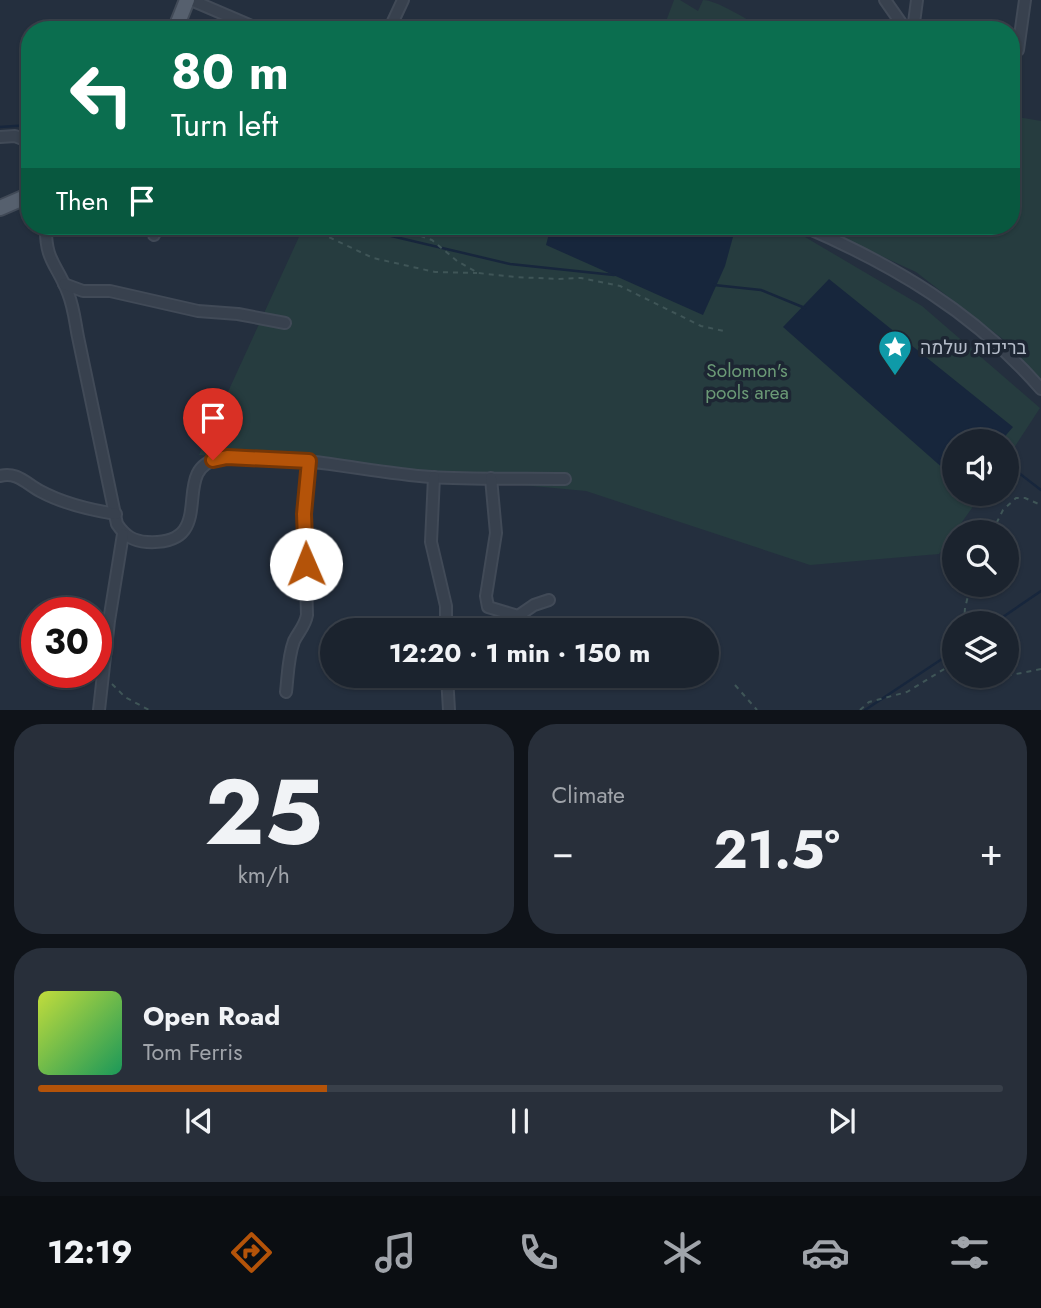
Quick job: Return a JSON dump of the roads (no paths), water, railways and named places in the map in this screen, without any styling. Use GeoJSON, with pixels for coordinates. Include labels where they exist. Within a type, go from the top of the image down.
{"type":"FeatureCollection","features":[{"type":"Feature","properties":{"kind":"main road"},"geometry":{"type":"LineString","coordinates":[[179,21],[189,0]]}},
{"type":"Feature","properties":{"kind":"main road"},"geometry":{"type":"LineString","coordinates":[[0,208],[21,199]]}},
{"type":"Feature","properties":{"kind":"street"},"geometry":{"type":"LineString","coordinates":[[189,0],[239,21]]}},
{"type":"Feature","properties":{"kind":"street"},"geometry":{"type":"LineString","coordinates":[[393,21],[403,0]]}},
{"type":"Feature","properties":{"kind":"street"},"geometry":{"type":"LineString","coordinates":[[885,0],[900,21]]}},
{"type":"Feature","properties":{"kind":"street"},"geometry":{"type":"LineString","coordinates":[[914,21],[917,0]]}},
{"type":"Feature","properties":{"kind":"street"},"geometry":{"type":"LineString","coordinates":[[1020,36],[1025,0]]}},
{"type":"Feature","properties":{"kind":"street"},"geometry":{"type":"LineString","coordinates":[[0,137],[21,138]]}},
{"type":"Feature","properties":{"kind":"street"},"geometry":{"type":"LineString","coordinates":[[46,235],[46,249],[75,313],[117,524],[123,534],[133,540],[174,540],[186,531],[194,482],[201,469],[213,460],[227,457],[309,461],[434,477],[565,479]]}},
{"type":"Feature","properties":{"kind":"street"},"geometry":{"type":"LineString","coordinates":[[824,235],[853,247],[953,306],[1020,365],[1041,389]]}},
{"type":"Feature","properties":{"kind":"street"},"geometry":{"type":"LineString","coordinates":[[64,284],[83,291],[110,291],[198,311],[238,314],[285,323]]}},
{"type":"Feature","properties":{"kind":"street"},"geometry":{"type":"LineString","coordinates":[[286,692],[295,638],[305,625],[307,615],[304,514],[309,461]]}},
{"type":"Feature","properties":{"kind":"street"},"geometry":{"type":"LineString","coordinates":[[0,476],[10,474],[41,492],[80,507],[116,514]]}},
{"type":"Feature","properties":{"kind":"street"},"geometry":{"type":"LineString","coordinates":[[434,477],[431,542],[446,606],[446,618]]}},
{"type":"Feature","properties":{"kind":"street"},"geometry":{"type":"LineString","coordinates":[[491,478],[496,533],[486,596],[488,607],[518,616],[534,605],[549,600]]}},
{"type":"Feature","properties":{"kind":"street"},"geometry":{"type":"LineString","coordinates":[[99,709],[123,534]]}},
{"type":"Feature","properties":{"kind":"street"},"geometry":{"type":"LineString","coordinates":[[448,688],[449,709]]}},
{"type":"Feature","properties":{"kind":"water"},"geometry":{"type":"Polygon","coordinates":[[[549,235],[734,235],[725,266],[703,315],[546,245],[549,235]]]}},
{"type":"Feature","properties":{"kind":"water","name":"בריכות שלמה"},"geometry":{"type":"Polygon","coordinates":[[[829,279],[1013,427],[942,429],[942,467],[783,327],[829,279]]]}},
{"type":"Feature","properties":{"kind":"waterway"},"geometry":{"type":"LineString","coordinates":[[0,127],[21,126]]}},
{"type":"Feature","properties":{"kind":"waterway"},"geometry":{"type":"LineString","coordinates":[[387,235],[510,264],[614,275]]}},
{"type":"Feature","properties":{"kind":"waterway"},"geometry":{"type":"LineString","coordinates":[[714,285],[761,290],[805,308]]}},
{"type":"Feature","properties":{"kind":"waterway"},"geometry":{"type":"LineString","coordinates":[[1019,473],[1041,490]]}},
{"type":"Feature","properties":{"kind":"waterway"},"geometry":{"type":"LineString","coordinates":[[1012,611],[1041,591]]}},
{"type":"Feature","properties":{"kind":"waterway"},"geometry":{"type":"LineString","coordinates":[[865,710],[942,659]]}},
{"type":"Feature","properties":{"kind":"place","name":"בריכות שלמה"},"geometry":{"type":"Point","coordinates":[895,377]}},
{"type":"Feature","properties":{"kind":"park label","name":"Solomon's pools area"},"geometry":{"type":"Point","coordinates":[747,381]}}]}
